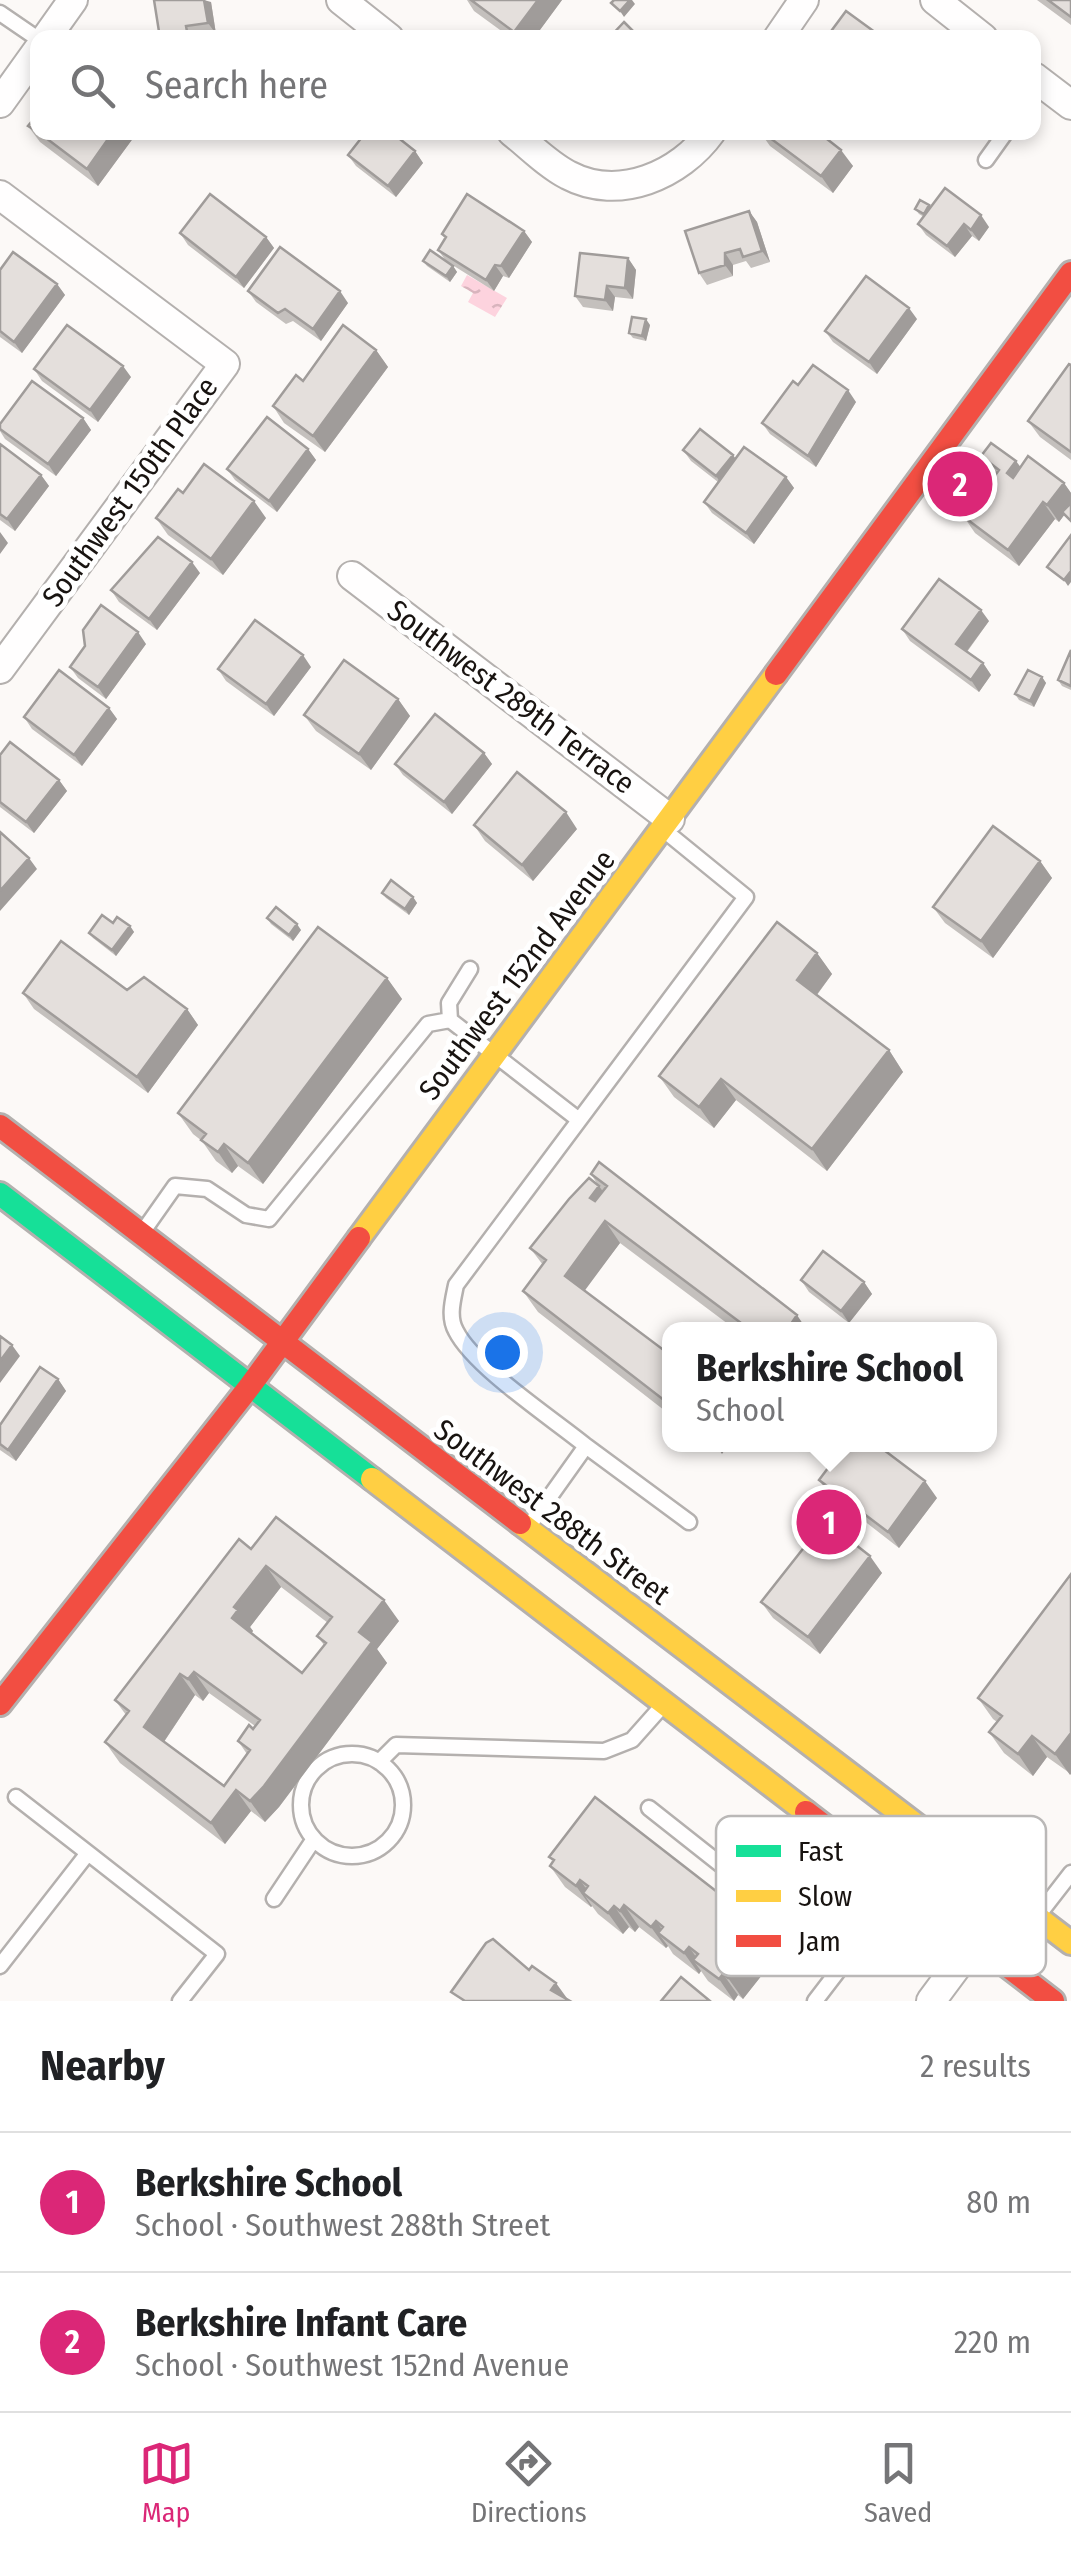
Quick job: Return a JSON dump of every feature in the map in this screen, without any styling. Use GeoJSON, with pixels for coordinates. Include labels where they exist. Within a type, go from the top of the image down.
{"type":"FeatureCollection","features":[{"type":"Feature","properties":{"kind":"main road","name":"Southwest 152nd Avenue"},"geometry":{"type":"LineString","coordinates":[[0,1704],[250,1386],[1071,272]]}},
{"type":"Feature","properties":{"kind":"main road","name":"Southwest 288th Street"},"geometry":{"type":"LineString","coordinates":[[0,1126],[526,1530],[681,1682],[833,1816]]}},
{"type":"Feature","properties":{"kind":"main road","name":"Southwest 288th Street"},"geometry":{"type":"LineString","coordinates":[[0,1194],[250,1386],[681,1682],[887,1816]]}},
{"type":"Feature","properties":{"kind":"main road","name":"Southwest 288th Street"},"geometry":{"type":"LineString","coordinates":[[1046,1924],[1071,1943]]}},
{"type":"Feature","properties":{"kind":"main road","name":"Southwest 288th Street"},"geometry":{"type":"LineString","coordinates":[[1020,1976],[1053,2001]]}},
{"type":"Feature","properties":{"kind":"street"},"geometry":{"type":"LineString","coordinates":[[52,30],[73,0]]}},
{"type":"Feature","properties":{"kind":"street"},"geometry":{"type":"LineString","coordinates":[[340,0],[379,30]]}},
{"type":"Feature","properties":{"kind":"street"},"geometry":{"type":"LineString","coordinates":[[783,30],[804,0]]}},
{"type":"Feature","properties":{"kind":"street"},"geometry":{"type":"LineString","coordinates":[[935,0],[973,30]]}},
{"type":"Feature","properties":{"kind":"street"},"geometry":{"type":"LineString","coordinates":[[0,104],[30,61]]}},
{"type":"Feature","properties":{"kind":"street"},"geometry":{"type":"LineString","coordinates":[[1041,87],[1071,105]]}},
{"type":"Feature","properties":{"kind":"street"},"geometry":{"type":"LineString","coordinates":[[522,140],[570,177],[631,188],[694,157],[705,140]]}},
{"type":"Feature","properties":{"kind":"street","name":"Southwest 150th Place"},"geometry":{"type":"LineString","coordinates":[[0,195],[225,364],[0,669]]}},
{"type":"Feature","properties":{"kind":"street","name":"Southwest 289th Terrace"},"geometry":{"type":"LineString","coordinates":[[352,576],[666,824]]}},
{"type":"Feature","properties":{"kind":"street"},"geometry":{"type":"LineString","coordinates":[[931,2001],[950,1976]]}},
{"type":"Feature","properties":{"kind":"lane"},"geometry":{"type":"LineString","coordinates":[[0,13],[30,34]]}},
{"type":"Feature","properties":{"kind":"lane"},"geometry":{"type":"LineString","coordinates":[[986,160],[1000,140]]}},
{"type":"Feature","properties":{"kind":"lane"},"geometry":{"type":"LineString","coordinates":[[666,824],[746,897],[456,1285],[452,1320],[473,1354],[586,1446],[689,1522]]}},
{"type":"Feature","properties":{"kind":"lane"},"geometry":{"type":"LineString","coordinates":[[450,1020],[449,1003],[470,970]]}},
{"type":"Feature","properties":{"kind":"lane"},"geometry":{"type":"LineString","coordinates":[[140,1235],[175,1186],[207,1189],[246,1215],[269,1219],[428,1024],[450,1020],[579,1120]]}},
{"type":"Feature","properties":{"kind":"lane"},"geometry":{"type":"LineString","coordinates":[[526,1530],[586,1446]]}},
{"type":"Feature","properties":{"kind":"lane"},"geometry":{"type":"LineString","coordinates":[[379,1762],[396,1746],[604,1751],[632,1740],[681,1682]]}},
{"type":"Feature","properties":{"kind":"lane"},"geometry":{"type":"LineString","coordinates":[[336,1756],[366,1756],[379,1762],[390,1771],[402,1798],[398,1826],[391,1838],[367,1854],[352,1856],[324,1848],[301,1813],[305,1784],[313,1772],[336,1756]]}},
{"type":"Feature","properties":{"kind":"lane"},"geometry":{"type":"LineString","coordinates":[[16,1797],[216,1954],[180,2001]]}},
{"type":"Feature","properties":{"kind":"lane"},"geometry":{"type":"LineString","coordinates":[[650,1808],[716,1860]]}},
{"type":"Feature","properties":{"kind":"lane"},"geometry":{"type":"LineString","coordinates":[[274,1900],[314,1838]]}},
{"type":"Feature","properties":{"kind":"lane"},"geometry":{"type":"LineString","coordinates":[[0,1966],[88,1853]]}},
{"type":"Feature","properties":{"kind":"lane"},"geometry":{"type":"LineString","coordinates":[[1046,1905],[1071,1873]]}},
{"type":"Feature","properties":{"kind":"lane"},"geometry":{"type":"LineString","coordinates":[[815,2001],[834,1976]]}},
{"type":"Feature","properties":{"kind":"water"},"geometry":{"type":"Polygon","coordinates":[[[467,275],[507,298],[495,317],[468,302],[473,293],[461,286],[467,275]]]}},
{"type":"Feature","properties":{"kind":"building"},"geometry":{"type":"Polygon","coordinates":[[[154,0],[204,0],[208,23],[186,26],[187,30],[159,30],[154,0]]]}},
{"type":"Feature","properties":{"kind":"building"},"geometry":{"type":"Polygon","coordinates":[[[471,0],[538,0],[516,30],[471,0]]]}},
{"type":"Feature","properties":{"kind":"building"},"geometry":{"type":"Polygon","coordinates":[[[630,0],[620,11],[611,3],[630,0]]]}},
{"type":"Feature","properties":{"kind":"building"},"geometry":{"type":"Polygon","coordinates":[[[1048,0],[1071,0],[1071,17],[1048,0]]]}},
{"type":"Feature","properties":{"kind":"building"},"geometry":{"type":"Polygon","coordinates":[[[846,11],[872,30],[832,30],[846,11]]]}},
{"type":"Feature","properties":{"kind":"building"},"geometry":{"type":"Polygon","coordinates":[[[49,140],[107,140],[87,169],[49,140]]]}},
{"type":"Feature","properties":{"kind":"building"},"geometry":{"type":"Polygon","coordinates":[[[360,140],[401,140],[415,151],[388,186],[348,155],[360,140]]]}},
{"type":"Feature","properties":{"kind":"building"},"geometry":{"type":"Polygon","coordinates":[[[773,140],[828,140],[841,150],[821,176],[773,140]]]}},
{"type":"Feature","properties":{"kind":"building"},"geometry":{"type":"Polygon","coordinates":[[[945,188],[981,215],[971,230],[964,224],[947,246],[918,224],[945,188]]]}},
{"type":"Feature","properties":{"kind":"building"},"geometry":{"type":"Polygon","coordinates":[[[210,194],[266,237],[236,277],[180,233],[210,194]]]}},
{"type":"Feature","properties":{"kind":"building"},"geometry":{"type":"Polygon","coordinates":[[[467,194],[524,231],[501,266],[495,265],[486,280],[438,250],[446,237],[442,234],[467,194]]]}},
{"type":"Feature","properties":{"kind":"building"},"geometry":{"type":"Polygon","coordinates":[[[920,200],[929,205],[924,214],[915,209],[920,200]]]}},
{"type":"Feature","properties":{"kind":"building"},"geometry":{"type":"Polygon","coordinates":[[[749,211],[762,251],[743,257],[740,249],[725,253],[725,265],[699,273],[685,231],[749,211]]]}},
{"type":"Feature","properties":{"kind":"building"},"geometry":{"type":"Polygon","coordinates":[[[280,247],[340,291],[313,329],[285,309],[278,313],[248,291],[280,247]]]}},
{"type":"Feature","properties":{"kind":"building"},"geometry":{"type":"Polygon","coordinates":[[[430,250],[453,266],[446,276],[423,261],[430,250]]]}},
{"type":"Feature","properties":{"kind":"building"},"geometry":{"type":"Polygon","coordinates":[[[13,252],[57,284],[14,342],[0,331],[0,270],[13,252]]]}},
{"type":"Feature","properties":{"kind":"building"},"geometry":{"type":"Polygon","coordinates":[[[580,253],[628,258],[625,288],[607,286],[605,300],[575,296],[580,253]]]}},
{"type":"Feature","properties":{"kind":"building"},"geometry":{"type":"Polygon","coordinates":[[[866,276],[909,308],[869,362],[825,331],[866,276]]]}},
{"type":"Feature","properties":{"kind":"building"},"geometry":{"type":"Polygon","coordinates":[[[632,317],[646,319],[642,336],[629,333],[632,317]]]}},
{"type":"Feature","properties":{"kind":"building"},"geometry":{"type":"Polygon","coordinates":[[[67,325],[123,366],[90,410],[34,369],[67,325]]]}},
{"type":"Feature","properties":{"kind":"building"},"geometry":{"type":"Polygon","coordinates":[[[343,325],[376,350],[313,436],[273,406],[296,375],[303,381],[343,325]]]}},
{"type":"Feature","properties":{"kind":"building"},"geometry":{"type":"Polygon","coordinates":[[[813,365],[848,390],[808,456],[762,423],[793,381],[798,385],[813,365]]]}},
{"type":"Feature","properties":{"kind":"building"},"geometry":{"type":"Polygon","coordinates":[[[1071,365],[1071,452],[1028,421],[1071,365]]]}},
{"type":"Feature","properties":{"kind":"building"},"geometry":{"type":"Polygon","coordinates":[[[32,381],[83,418],[48,464],[0,429],[32,381]]]}},
{"type":"Feature","properties":{"kind":"building"},"geometry":{"type":"Polygon","coordinates":[[[267,417],[308,449],[269,501],[227,469],[267,417]]]}},
{"type":"Feature","properties":{"kind":"building"},"geometry":{"type":"Polygon","coordinates":[[[700,429],[733,455],[716,476],[683,450],[700,429]]]}},
{"type":"Feature","properties":{"kind":"building"},"geometry":{"type":"Polygon","coordinates":[[[991,443],[1016,461],[1007,473],[1013,478],[1028,456],[1064,483],[1047,505],[1043,502],[1008,550],[964,517],[999,470],[981,456],[991,443]]]}},
{"type":"Feature","properties":{"kind":"building"},"geometry":{"type":"Polygon","coordinates":[[[0,444],[41,475],[7,519],[0,514],[0,444]]]}},
{"type":"Feature","properties":{"kind":"building"},"geometry":{"type":"Polygon","coordinates":[[[744,447],[786,477],[746,533],[704,502],[744,447]]]}},
{"type":"Feature","properties":{"kind":"building"},"geometry":{"type":"Polygon","coordinates":[[[204,464],[254,501],[211,559],[156,518],[178,489],[183,493],[204,464]]]}},
{"type":"Feature","properties":{"kind":"building"},"geometry":{"type":"Polygon","coordinates":[[[1071,503],[1071,521],[1062,512],[1071,503]]]}},
{"type":"Feature","properties":{"kind":"building"},"geometry":{"type":"Polygon","coordinates":[[[1071,535],[1071,571],[1064,580],[1047,567],[1071,535]]]}},
{"type":"Feature","properties":{"kind":"building"},"geometry":{"type":"Polygon","coordinates":[[[158,537],[192,562],[149,619],[111,590],[158,537]]]}},
{"type":"Feature","properties":{"kind":"building"},"geometry":{"type":"Polygon","coordinates":[[[939,579],[981,610],[956,644],[983,663],[971,680],[902,629],[939,579]]]}},
{"type":"Feature","properties":{"kind":"building"},"geometry":{"type":"Polygon","coordinates":[[[101,605],[138,632],[98,687],[70,667],[85,646],[83,630],[101,605]]]}},
{"type":"Feature","properties":{"kind":"building"},"geometry":{"type":"Polygon","coordinates":[[[255,620],[303,655],[266,704],[218,669],[255,620]]]}},
{"type":"Feature","properties":{"kind":"building"},"geometry":{"type":"Polygon","coordinates":[[[1071,650],[1071,686],[1058,680],[1071,650]]]}},
{"type":"Feature","properties":{"kind":"building"},"geometry":{"type":"Polygon","coordinates":[[[344,660],[398,699],[359,754],[304,715],[344,660]]]}},
{"type":"Feature","properties":{"kind":"building"},"geometry":{"type":"Polygon","coordinates":[[[59,670],[109,708],[74,755],[24,717],[59,670]]]}},
{"type":"Feature","properties":{"kind":"building"},"geometry":{"type":"Polygon","coordinates":[[[1028,670],[1042,677],[1030,701],[1015,694],[1028,670]]]}},
{"type":"Feature","properties":{"kind":"building"},"geometry":{"type":"Polygon","coordinates":[[[435,714],[484,753],[444,802],[395,764],[435,714]]]}},
{"type":"Feature","properties":{"kind":"building"},"geometry":{"type":"Polygon","coordinates":[[[10,742],[59,780],[26,822],[0,802],[0,755],[10,742]]]}},
{"type":"Feature","properties":{"kind":"building"},"geometry":{"type":"Polygon","coordinates":[[[517,772],[566,812],[522,865],[474,825],[517,772]]]}},
{"type":"Feature","properties":{"kind":"building"},"geometry":{"type":"Polygon","coordinates":[[[993,826],[1040,861],[981,941],[933,907],[993,826]]]}},
{"type":"Feature","properties":{"kind":"building"},"geometry":{"type":"Polygon","coordinates":[[[0,832],[29,858],[0,891],[0,832]]]}},
{"type":"Feature","properties":{"kind":"building"},"geometry":{"type":"Polygon","coordinates":[[[391,880],[413,897],[405,909],[382,893],[391,880]]]}},
{"type":"Feature","properties":{"kind":"building"},"geometry":{"type":"Polygon","coordinates":[[[276,907],[297,924],[289,935],[267,918],[276,907]]]}},
{"type":"Feature","properties":{"kind":"building"},"geometry":{"type":"Polygon","coordinates":[[[102,915],[113,923],[117,917],[130,926],[112,950],[89,933],[102,915]]]}},
{"type":"Feature","properties":{"kind":"building"},"geometry":{"type":"Polygon","coordinates":[[[777,922],[817,953],[797,980],[889,1050],[812,1149],[721,1079],[699,1107],[659,1076],[777,922]]]}},
{"type":"Feature","properties":{"kind":"building"},"geometry":{"type":"Polygon","coordinates":[[[318,927],[387,978],[248,1163],[224,1144],[218,1152],[201,1140],[206,1134],[178,1113],[318,927]]]}},
{"type":"Feature","properties":{"kind":"building"},"geometry":{"type":"Polygon","coordinates":[[[61,941],[127,990],[144,977],[187,1009],[137,1077],[23,993],[61,941]]]}},
{"type":"Feature","properties":{"kind":"building"},"geometry":{"type":"Polygon","coordinates":[[[599,1162],[797,1315],[792,1322],[740,1322],[605,1221],[565,1276],[662,1349],[662,1399],[523,1291],[546,1260],[530,1248],[569,1199],[589,1178],[599,1186],[590,1198],[595,1201],[607,1186],[591,1174],[599,1162]]]}},
{"type":"Feature","properties":{"kind":"building"},"geometry":{"type":"Polygon","coordinates":[[[823,1251],[864,1282],[841,1311],[801,1280],[823,1251]]]}},
{"type":"Feature","properties":{"kind":"building"},"geometry":{"type":"Polygon","coordinates":[[[0,1336],[12,1345],[0,1361],[0,1336]]]}},
{"type":"Feature","properties":{"kind":"building"},"geometry":{"type":"Polygon","coordinates":[[[40,1367],[58,1379],[8,1450],[0,1444],[0,1425],[40,1367]]]}},
{"type":"Feature","properties":{"kind":"building"},"geometry":{"type":"Polygon","coordinates":[[[840,1452],[887,1452],[925,1481],[888,1532],[851,1504],[833,1527],[870,1556],[808,1637],[761,1602],[843,1498],[819,1480],[840,1452]]]}},
{"type":"Feature","properties":{"kind":"building"},"geometry":{"type":"Polygon","coordinates":[[[276,1517],[384,1600],[359,1632],[372,1642],[264,1786],[250,1801],[236,1790],[211,1823],[105,1742],[129,1711],[115,1700],[239,1539],[251,1549],[276,1517]],[[266,1566],[234,1607],[238,1610],[232,1618],[302,1673],[326,1643],[317,1636],[332,1617],[266,1566]],[[194,1672],[188,1679],[180,1674],[144,1727],[224,1786],[250,1750],[238,1741],[249,1725],[253,1729],[260,1720],[194,1672]]]}},
{"type":"Feature","properties":{"kind":"building"},"geometry":{"type":"Polygon","coordinates":[[[1071,1574],[1071,1733],[1055,1754],[1032,1736],[1018,1754],[989,1732],[1002,1716],[978,1698],[1071,1574]]]}},
{"type":"Feature","properties":{"kind":"building"},"geometry":{"type":"Polygon","coordinates":[[[595,1797],[716,1891],[716,1976],[721,1976],[719,1979],[693,1960],[698,1954],[689,1947],[684,1953],[658,1933],[663,1927],[656,1921],[651,1927],[624,1905],[620,1911],[614,1906],[608,1913],[583,1893],[588,1886],[580,1880],[576,1886],[550,1866],[554,1860],[549,1857],[595,1797]]]}},
{"type":"Feature","properties":{"kind":"building"},"geometry":{"type":"Polygon","coordinates":[[[493,1939],[529,1970],[532,1966],[556,1983],[551,1990],[570,2001],[465,2001],[451,1992],[486,1943],[493,1939]]]}},
{"type":"Feature","properties":{"kind":"building"},"geometry":{"type":"Polygon","coordinates":[[[681,1977],[710,2001],[661,2001],[681,1977]]]}},
{"type":"Feature","properties":{"kind":"traffic: fast"},"geometry":{"type":"LineString","coordinates":[[0,1194],[372,1479]]}},
{"type":"Feature","properties":{"kind":"traffic: slow"},"geometry":{"type":"LineString","coordinates":[[359,1238],[776,674]]}},
{"type":"Feature","properties":{"kind":"traffic: slow"},"geometry":{"type":"LineString","coordinates":[[372,1479],[806,1812]]}},
{"type":"Feature","properties":{"kind":"traffic: slow"},"geometry":{"type":"LineString","coordinates":[[520,1523],[904,1816]]}},
{"type":"Feature","properties":{"kind":"traffic: slow"},"geometry":{"type":"LineString","coordinates":[[1046,1924],[1071,1943]]}},
{"type":"Feature","properties":{"kind":"traffic: jam"},"geometry":{"type":"LineString","coordinates":[[776,674],[1071,273]]}},
{"type":"Feature","properties":{"kind":"traffic: jam"},"geometry":{"type":"LineString","coordinates":[[0,1126],[520,1523]]}},
{"type":"Feature","properties":{"kind":"traffic: jam"},"geometry":{"type":"LineString","coordinates":[[0,1704],[250,1386],[359,1238]]}},
{"type":"Feature","properties":{"kind":"traffic: jam"},"geometry":{"type":"LineString","coordinates":[[806,1812],[811,1816]]}},
{"type":"Feature","properties":{"kind":"traffic: jam"},"geometry":{"type":"LineString","coordinates":[[1020,1976],[1053,2001]]}},
{"type":"Feature","properties":{"kind":"place","name":"Berkshire Infant Care"},"geometry":{"type":"Point","coordinates":[960,484]}},
{"type":"Feature","properties":{"kind":"place","name":"Berkshire School"},"geometry":{"type":"Point","coordinates":[829,1522]}}]}
